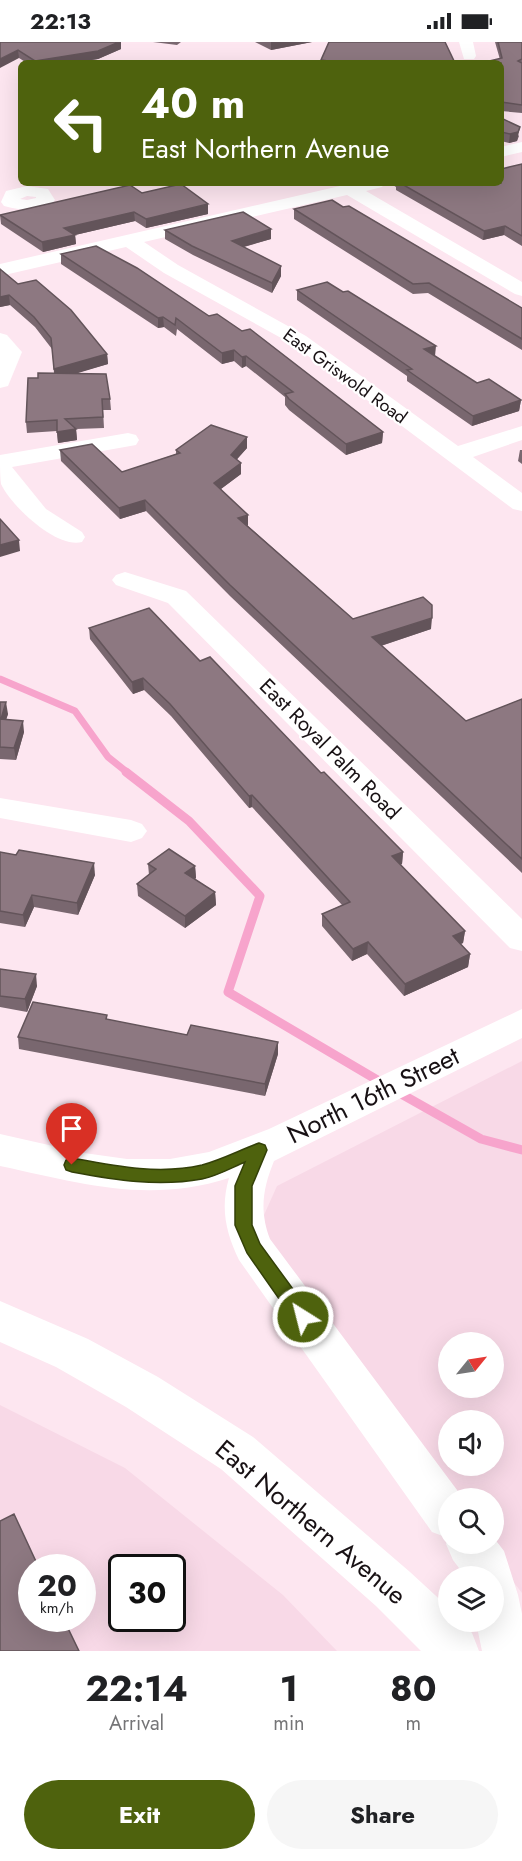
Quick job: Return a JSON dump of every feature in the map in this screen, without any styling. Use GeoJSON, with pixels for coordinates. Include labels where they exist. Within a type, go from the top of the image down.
{"type":"FeatureCollection","features":[{"type":"Feature","properties":{"kind":"main road","name":"East Northern Avenue"},"geometry":{"type":"LineString","coordinates":[[0,1321],[72,1353],[142,1392],[237,1454],[393,1589],[441,1635],[454,1651]]}},
{"type":"Feature","properties":{"kind":"street"},"geometry":{"type":"LineString","coordinates":[[504,153],[522,147]]}},
{"type":"Feature","properties":{"kind":"street"},"geometry":{"type":"LineString","coordinates":[[504,154],[522,153]]}},
{"type":"Feature","properties":{"kind":"street"},"geometry":{"type":"LineString","coordinates":[[0,270],[363,186]]}},
{"type":"Feature","properties":{"kind":"street"},"geometry":{"type":"LineString","coordinates":[[350,189],[522,290]]}},
{"type":"Feature","properties":{"kind":"street","name":"East Griswold Road"},"geometry":{"type":"LineString","coordinates":[[130,241],[171,269],[299,340],[522,504]]}},
{"type":"Feature","properties":{"kind":"street"},"geometry":{"type":"LineString","coordinates":[[0,339],[11,352],[0,381]]}},
{"type":"Feature","properties":{"kind":"street"},"geometry":{"type":"LineString","coordinates":[[454,455],[522,433]]}},
{"type":"Feature","properties":{"kind":"street"},"geometry":{"type":"LineString","coordinates":[[0,462],[128,440]]}},
{"type":"Feature","properties":{"kind":"street"},"geometry":{"type":"LineString","coordinates":[[0,467],[37,514],[73,537]]}},
{"type":"Feature","properties":{"kind":"street","name":"East Royal Palm Road"},"geometry":{"type":"LineString","coordinates":[[125,580],[177,597],[522,939]]}},
{"type":"Feature","properties":{"kind":"street"},"geometry":{"type":"LineString","coordinates":[[0,808],[131,831]]}},
{"type":"Feature","properties":{"kind":"street","name":"North 16th Street"},"geometry":{"type":"LineString","coordinates":[[259,1150],[374,1098],[522,1022]]}},
{"type":"Feature","properties":{"kind":"street"},"geometry":{"type":"LineString","coordinates":[[0,1150],[129,1175],[158,1175],[203,1172],[259,1150]]}},
{"type":"Feature","properties":{"kind":"street"},"geometry":{"type":"LineString","coordinates":[[259,1150],[244,1186],[242,1198],[244,1225],[253,1248],[438,1502]]}},
{"type":"Feature","properties":{"kind":"street"},"geometry":{"type":"LineString","coordinates":[[503,1632],[507,1651]]}},
{"type":"Feature","properties":{"kind":"shaded area"},"geometry":{"type":"Polygon","coordinates":[[[522,1061],[522,1593],[504,1570],[504,1566],[501,1566],[492,1554],[504,1554],[504,1488],[444,1488],[267,1242],[264,1215],[277,1186],[522,1061]]]}},
{"type":"Feature","properties":{"kind":"shaded area"},"geometry":{"type":"Polygon","coordinates":[[[0,1405],[125,1468],[283,1595],[337,1651],[0,1651],[0,1405]]]}},
{"type":"Feature","properties":{"kind":"building"},"geometry":{"type":"Polygon","coordinates":[[[0,42],[119,42],[98,51],[41,60],[33,60],[18,50],[0,59],[0,42]]]}},
{"type":"Feature","properties":{"kind":"building"},"geometry":{"type":"Polygon","coordinates":[[[329,42],[445,42],[454,60],[321,60],[329,42]]]}},
{"type":"Feature","properties":{"kind":"building"},"geometry":{"type":"Polygon","coordinates":[[[498,42],[522,42],[522,59],[518,61],[522,63],[522,105],[504,102],[504,60],[494,60],[502,58],[498,42]]]}},
{"type":"Feature","properties":{"kind":"building"},"geometry":{"type":"Polygon","coordinates":[[[504,119],[520,127],[518,132],[504,133],[504,119]]]}},
{"type":"Feature","properties":{"kind":"building"},"geometry":{"type":"Polygon","coordinates":[[[522,164],[522,236],[505,226],[484,231],[405,186],[504,186],[504,168],[522,164]]]}},
{"type":"Feature","properties":{"kind":"building"},"geometry":{"type":"Polygon","coordinates":[[[126,186],[132,186],[142,193],[172,186],[184,186],[208,204],[146,219],[134,212],[64,228],[75,235],[42,242],[0,215],[126,186]]]}},
{"type":"Feature","properties":{"kind":"building"},"geometry":{"type":"Polygon","coordinates":[[[332,200],[343,207],[349,206],[522,308],[522,339],[429,283],[413,284],[294,209],[332,200]]]}},
{"type":"Feature","properties":{"kind":"building"},"geometry":{"type":"Polygon","coordinates":[[[243,212],[271,229],[232,241],[281,266],[272,283],[192,246],[165,230],[243,212]]]}},
{"type":"Feature","properties":{"kind":"building"},"geometry":{"type":"Polygon","coordinates":[[[96,246],[137,268],[209,316],[217,314],[242,331],[250,329],[383,432],[346,444],[285,394],[293,392],[246,356],[242,357],[234,350],[222,353],[176,318],[175,325],[163,317],[158,318],[61,254],[96,246]]]}},
{"type":"Feature","properties":{"kind":"building"},"geometry":{"type":"Polygon","coordinates":[[[0,269],[18,284],[36,280],[71,310],[107,354],[54,369],[51,338],[34,317],[9,295],[0,297],[0,269]]]}},
{"type":"Feature","properties":{"kind":"building"},"geometry":{"type":"Polygon","coordinates":[[[327,282],[343,292],[348,291],[436,346],[424,349],[477,383],[489,379],[521,400],[473,416],[407,370],[412,369],[297,290],[327,282]]]}},
{"type":"Feature","properties":{"kind":"building"},"geometry":{"type":"Polygon","coordinates":[[[38,373],[106,374],[110,399],[102,399],[103,417],[65,419],[76,429],[57,432],[57,420],[26,422],[28,378],[38,378],[38,373]]]}},
{"type":"Feature","properties":{"kind":"building"},"geometry":{"type":"Polygon","coordinates":[[[211,425],[247,437],[231,455],[241,463],[214,483],[248,515],[238,518],[353,619],[423,597],[432,605],[432,618],[372,637],[466,721],[522,699],[522,859],[230,585],[145,500],[119,508],[60,450],[92,444],[122,472],[180,453],[176,450],[211,425]]]}},
{"type":"Feature","properties":{"kind":"building"},"geometry":{"type":"Polygon","coordinates":[[[0,519],[19,540],[0,545],[0,519]]]}},
{"type":"Feature","properties":{"kind":"building"},"geometry":{"type":"Polygon","coordinates":[[[149,608],[200,661],[210,657],[321,773],[324,772],[403,852],[392,856],[465,931],[453,936],[470,954],[405,984],[368,942],[353,949],[322,914],[350,902],[252,795],[249,796],[170,704],[143,678],[132,682],[89,628],[149,608]]]}},
{"type":"Feature","properties":{"kind":"building"},"geometry":{"type":"Polygon","coordinates":[[[0,702],[6,702],[1,719],[23,721],[14,748],[0,747],[0,702]]]}},
{"type":"Feature","properties":{"kind":"building"},"geometry":{"type":"Polygon","coordinates":[[[169,849],[195,866],[185,873],[215,892],[185,916],[137,884],[156,869],[148,864],[169,849]]]}},
{"type":"Feature","properties":{"kind":"building"},"geometry":{"type":"Polygon","coordinates":[[[19,850],[94,863],[77,903],[32,895],[23,915],[0,911],[0,852],[16,855],[19,850]]]}},
{"type":"Feature","properties":{"kind":"building"},"geometry":{"type":"Polygon","coordinates":[[[0,969],[36,974],[25,999],[0,996],[0,969]]]}},
{"type":"Feature","properties":{"kind":"building"},"geometry":{"type":"Polygon","coordinates":[[[33,1002],[107,1015],[106,1019],[187,1035],[191,1025],[278,1042],[265,1084],[18,1037],[33,1002]]]}},
{"type":"Feature","properties":{"kind":"building"},"geometry":{"type":"Polygon","coordinates":[[[14,1514],[33,1554],[18,1554],[18,1632],[70,1632],[79,1651],[0,1651],[0,1521],[14,1514]]]}},
{"type":"Feature","properties":{"kind":"waterway"},"geometry":{"type":"LineString","coordinates":[[0,679],[75,711],[108,757],[128,773]]}},
{"type":"Feature","properties":{"kind":"waterway"},"geometry":{"type":"LineString","coordinates":[[126,772],[189,821],[260,896],[228,992],[384,1084]]}},
{"type":"Feature","properties":{"kind":"waterway"},"geometry":{"type":"LineString","coordinates":[[396,1091],[481,1139],[522,1150]]}},
{"type":"Feature","properties":{"kind":"route"},"geometry":{"type":"LineString","coordinates":[[72,1165],[129,1175],[168,1175],[203,1172],[259,1150],[244,1186],[242,1198],[244,1225],[253,1248],[303,1317]]}}]}
